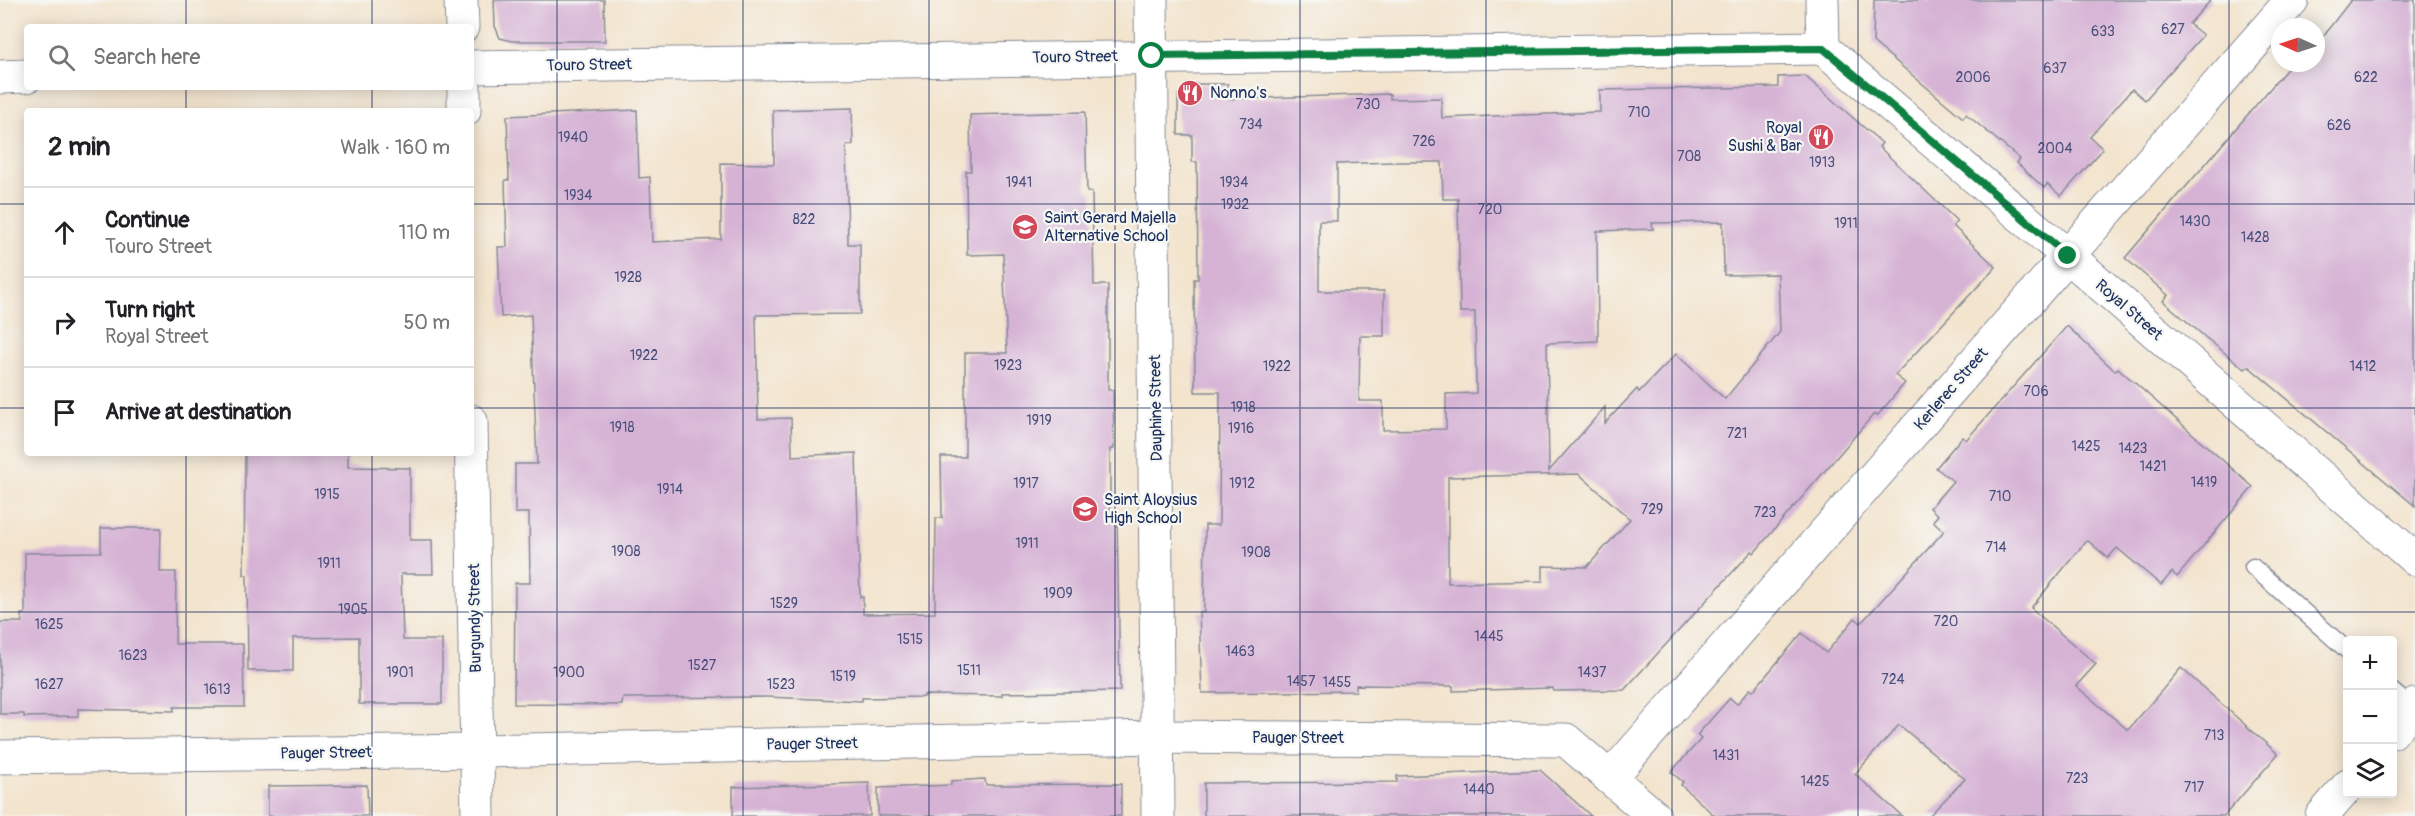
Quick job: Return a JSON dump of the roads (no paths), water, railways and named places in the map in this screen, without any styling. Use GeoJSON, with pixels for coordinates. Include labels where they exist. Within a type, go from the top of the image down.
{"type":"FeatureCollection","features":[{"type":"Feature","properties":{"kind":"street"},"geometry":{"type":"LineString","coordinates":[[461,0],[462,24]]}},
{"type":"Feature","properties":{"kind":"street","name":"Dauphine Street"},"geometry":{"type":"LineString","coordinates":[[1150,0],[1158,816]]}},
{"type":"Feature","properties":{"kind":"street"},"geometry":{"type":"LineString","coordinates":[[1822,0],[1823,48]]}},
{"type":"Feature","properties":{"kind":"street","name":"Kerlerec Street"},"geometry":{"type":"LineString","coordinates":[[1610,778],[2292,0]]}},
{"type":"Feature","properties":{"kind":"street","name":"Touro Street"},"geometry":{"type":"LineString","coordinates":[[474,67],[1823,48]]}},
{"type":"Feature","properties":{"kind":"street","name":"Royal Street"},"geometry":{"type":"LineString","coordinates":[[1823,48],[2068,256],[2415,559]]}},
{"type":"Feature","properties":{"kind":"street"},"geometry":{"type":"LineString","coordinates":[[0,77],[24,76]]}},
{"type":"Feature","properties":{"kind":"street"},"geometry":{"type":"LineString","coordinates":[[464,90],[464,108]]}},
{"type":"Feature","properties":{"kind":"street","name":"Burgundy Street"},"geometry":{"type":"LineString","coordinates":[[472,456],[478,816]]}},
{"type":"Feature","properties":{"kind":"street","name":"Pauger Street"},"geometry":{"type":"LineString","coordinates":[[0,757],[478,751],[1159,738],[1566,740],[1654,816]]}},
{"type":"Feature","properties":{"kind":"street"},"geometry":{"type":"LineString","coordinates":[[2322,816],[2343,792]]}},
{"type":"Feature","properties":{"kind":"lane"},"geometry":{"type":"LineString","coordinates":[[2253,567],[2343,647]]}},
{"type":"Feature","properties":{"kind":"place","name":"Nonno's"},"geometry":{"type":"Point","coordinates":[1190,93]}},
{"type":"Feature","properties":{"kind":"place","name":"Royal Sushi & Bar"},"geometry":{"type":"Point","coordinates":[1821,137]}},
{"type":"Feature","properties":{"kind":"place","name":"Saint Gerard Majella Alternative School"},"geometry":{"type":"Point","coordinates":[1025,227]}},
{"type":"Feature","properties":{"kind":"place","name":"Saint Aloysius High School"},"geometry":{"type":"Point","coordinates":[1085,509]}}]}
